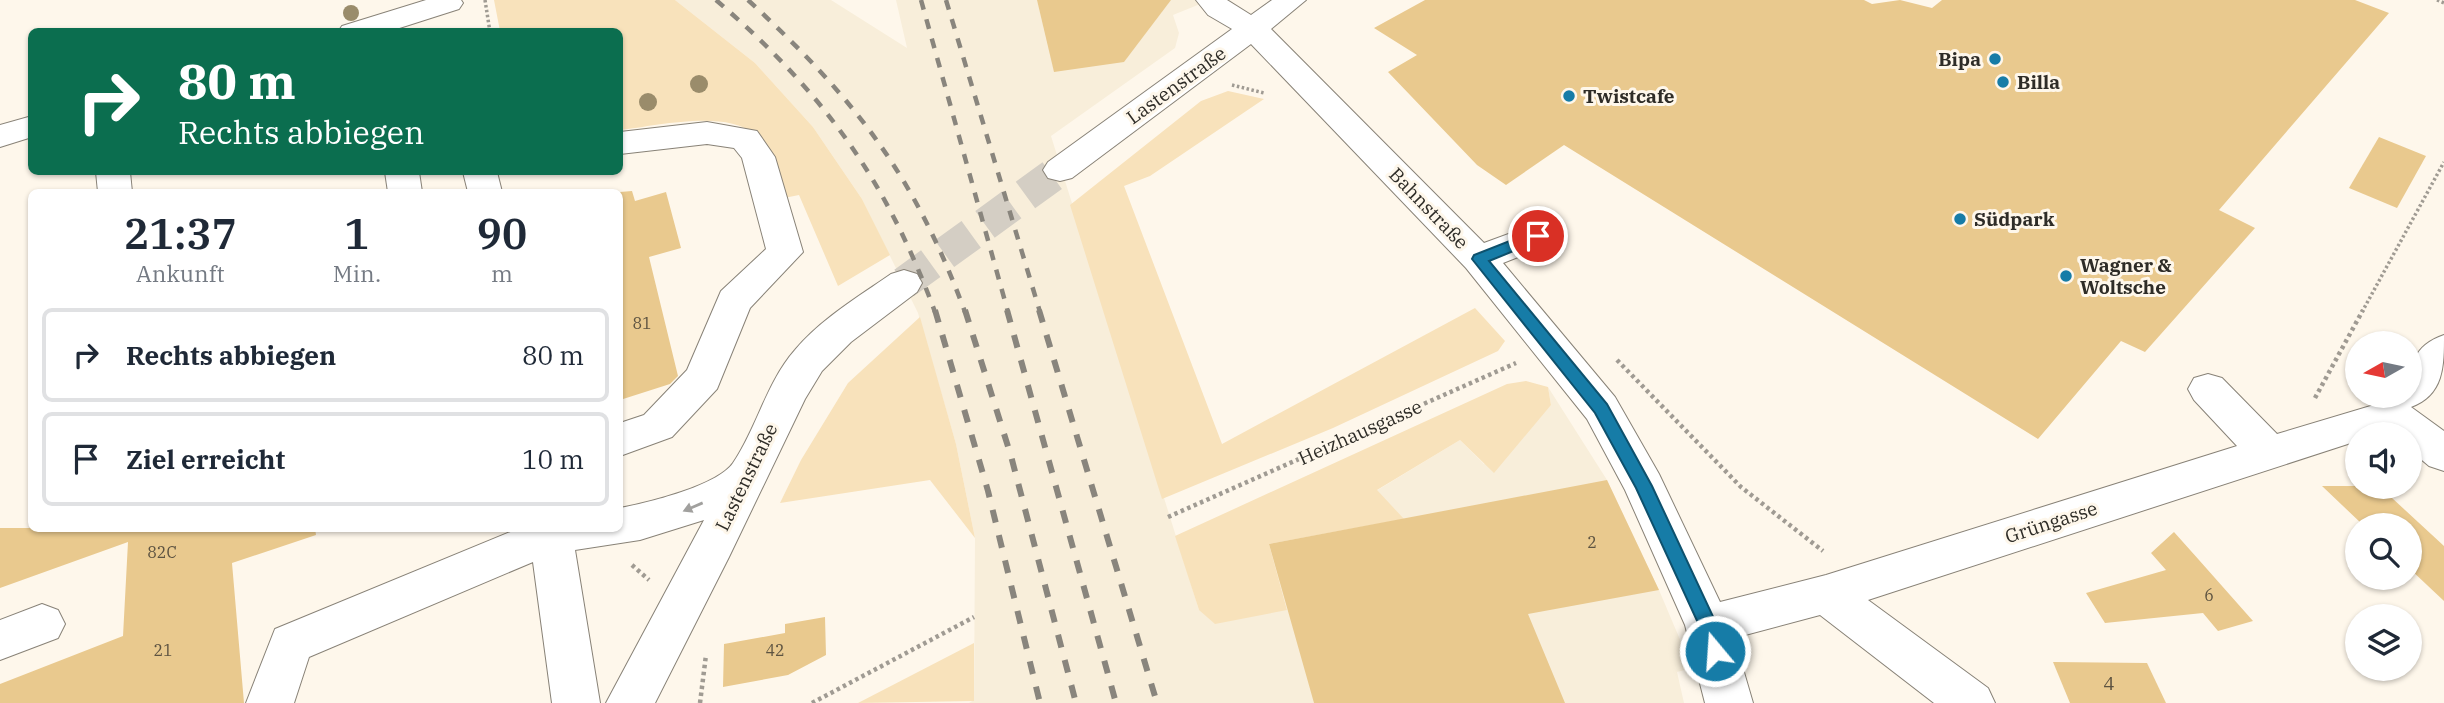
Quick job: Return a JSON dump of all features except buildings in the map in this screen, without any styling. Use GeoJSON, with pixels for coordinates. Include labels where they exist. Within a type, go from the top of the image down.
{"type":"FeatureCollection","features":[{"type":"Feature","properties":{"kind":"street","name":"Bahnstraße"},"geometry":{"type":"LineString","coordinates":[[1211,0],[1219,9],[1254,29],[1479,259],[1601,408],[1644,486],[1708,625],[1729,703]]}},
{"type":"Feature","properties":{"kind":"street","name":"Lastenstraße"},"geometry":{"type":"LineString","coordinates":[[1060,170],[1291,0]]}},
{"type":"Feature","properties":{"kind":"street"},"geometry":{"type":"LineString","coordinates":[[371,28],[450,11]]}},
{"type":"Feature","properties":{"kind":"street"},"geometry":{"type":"LineString","coordinates":[[0,136],[28,127]]}},
{"type":"Feature","properties":{"kind":"street"},"geometry":{"type":"LineString","coordinates":[[623,143],[707,133],[744,139],[758,157],[785,252],[734,301],[703,378],[658,426],[623,439]]}},
{"type":"Feature","properties":{"kind":"street"},"geometry":{"type":"LineString","coordinates":[[1479,259],[1538,236]]}},
{"type":"Feature","properties":{"kind":"street","name":"Lastenstraße"},"geometry":{"type":"LineString","coordinates":[[630,703],[788,392],[808,361],[838,332],[904,283]]}},
{"type":"Feature","properties":{"kind":"street"},"geometry":{"type":"LineString","coordinates":[[2422,377],[2444,350]]}},
{"type":"Feature","properties":{"kind":"street"},"geometry":{"type":"LineString","coordinates":[[2208,388],[2287,447]]}},
{"type":"Feature","properties":{"kind":"street","name":"Grüngasse"},"geometry":{"type":"LineString","coordinates":[[1708,625],[1844,588],[2287,447],[2385,408]]}},
{"type":"Feature","properties":{"kind":"street"},"geometry":{"type":"LineString","coordinates":[[2408,408],[2444,454]]}},
{"type":"Feature","properties":{"kind":"street"},"geometry":{"type":"LineString","coordinates":[[623,525],[667,517],[699,506],[747,477]]}},
{"type":"Feature","properties":{"kind":"street"},"geometry":{"type":"LineString","coordinates":[[270,703],[291,643],[550,532],[576,703]]}},
{"type":"Feature","properties":{"kind":"street"},"geometry":{"type":"LineString","coordinates":[[1844,588],[1971,703]]}},
{"type":"Feature","properties":{"kind":"street"},"geometry":{"type":"LineString","coordinates":[[0,639],[41,624]]}},
{"type":"Feature","properties":{"kind":"path"},"geometry":{"type":"LineString","coordinates":[[485,0],[489,28]]}},
{"type":"Feature","properties":{"kind":"path"},"geometry":{"type":"LineString","coordinates":[[2437,0],[2444,3]]}},
{"type":"Feature","properties":{"kind":"path"},"geometry":{"type":"LineString","coordinates":[[1223,88],[1244,87],[1268,95]]}},
{"type":"Feature","properties":{"kind":"path"},"geometry":{"type":"LineString","coordinates":[[2287,447],[2444,162]]}},
{"type":"Feature","properties":{"kind":"path","name":"Heizhausgasse"},"geometry":{"type":"LineString","coordinates":[[1168,517],[1552,347]]}},
{"type":"Feature","properties":{"kind":"path"},"geometry":{"type":"LineString","coordinates":[[1608,350],[1844,588]]}},
{"type":"Feature","properties":{"kind":"path"},"geometry":{"type":"LineString","coordinates":[[812,703],[974,617]]}},
{"type":"Feature","properties":{"kind":"path"},"geometry":{"type":"LineString","coordinates":[[700,703],[707,650]]}},
{"type":"Feature","properties":{"kind":"shaded area"},"geometry":{"type":"Polygon","coordinates":[[[494,0],[675,0],[755,63],[813,127],[862,199],[890,255],[838,286],[799,195],[784,198],[758,139],[742,126],[726,122],[689,121],[623,130],[623,28],[499,28],[494,0]]]}},
{"type":"Feature","properties":{"kind":"shaded area"},"geometry":{"type":"Polygon","coordinates":[[[675,0],[831,0],[907,48],[896,0],[1210,0],[1173,15],[1179,33],[1175,48],[1051,136],[1199,610],[1287,610],[1269,544],[1403,519],[1376,491],[1460,440],[1484,464],[1551,405],[1548,387],[1607,480],[1659,590],[1692,668],[1677,672],[1684,703],[969,703],[974,700],[975,538],[956,444],[918,313],[862,199],[813,127],[755,63],[675,0]]]}},
{"type":"Feature","properties":{"kind":"shaded area"},"geometry":{"type":"Polygon","coordinates":[[[1228,91],[1264,99],[1150,176],[1124,186],[1222,444],[1475,308],[1505,341],[1498,351],[1333,428],[1162,499],[1070,205],[1201,101],[1228,91]]]}},
{"type":"Feature","properties":{"kind":"shaded area"},"geometry":{"type":"Polygon","coordinates":[[[920,317],[956,444],[975,538],[930,480],[780,503],[801,460],[848,383],[920,317]]]}},
{"type":"Feature","properties":{"kind":"shaded area"},"geometry":{"type":"Polygon","coordinates":[[[1526,381],[1548,387],[1551,405],[1494,473],[1460,440],[1377,490],[1404,519],[1269,544],[1287,610],[1215,624],[1199,610],[1175,536],[1507,384],[1526,381]]]}},
{"type":"Feature","properties":{"kind":"shaded area"},"geometry":{"type":"Polygon","coordinates":[[[974,643],[974,701],[858,703],[974,643]]]}},
{"type":"Feature","properties":{"kind":"tunnel"},"geometry":{"type":"LineString","coordinates":[[904,283],[1060,170]]}},
{"type":"Feature","properties":{"kind":"railway"},"geometry":{"type":"LineString","coordinates":[[716,0],[788,69],[847,141],[895,220],[935,312]]}},
{"type":"Feature","properties":{"kind":"railway"},"geometry":{"type":"LineString","coordinates":[[748,0],[820,71],[878,141],[925,219],[965,312]]}},
{"type":"Feature","properties":{"kind":"railway"},"geometry":{"type":"LineString","coordinates":[[921,0],[1008,312]]}},
{"type":"Feature","properties":{"kind":"railway"},"geometry":{"type":"LineString","coordinates":[[946,0],[1040,312]]}},
{"type":"Feature","properties":{"kind":"railway"},"geometry":{"type":"LineString","coordinates":[[935,310],[988,491],[1040,703]]}},
{"type":"Feature","properties":{"kind":"railway"},"geometry":{"type":"LineString","coordinates":[[965,310],[1011,456],[1076,703]]}},
{"type":"Feature","properties":{"kind":"railway"},"geometry":{"type":"LineString","coordinates":[[1007,310],[1116,703]]}},
{"type":"Feature","properties":{"kind":"railway"},"geometry":{"type":"LineString","coordinates":[[1039,310],[1157,703]]}},
{"type":"Feature","properties":{"kind":"place","name":"Bipa"},"geometry":{"type":"Point","coordinates":[1995,59]}},
{"type":"Feature","properties":{"kind":"place","name":"Billa"},"geometry":{"type":"Point","coordinates":[2003,82]}},
{"type":"Feature","properties":{"kind":"place","name":"Twistcafe"},"geometry":{"type":"Point","coordinates":[1569,96]}},
{"type":"Feature","properties":{"kind":"place","name":"Südpark"},"geometry":{"type":"Point","coordinates":[1960,219]}},
{"type":"Feature","properties":{"kind":"place","name":"Wagner & Woltsche"},"geometry":{"type":"Point","coordinates":[2066,276]}},
{"type":"Feature","properties":{"kind":"route"},"geometry":{"type":"LineString","coordinates":[[1538,236],[1479,259],[1601,408],[1644,486],[1708,625],[1715,651]]}}]}
